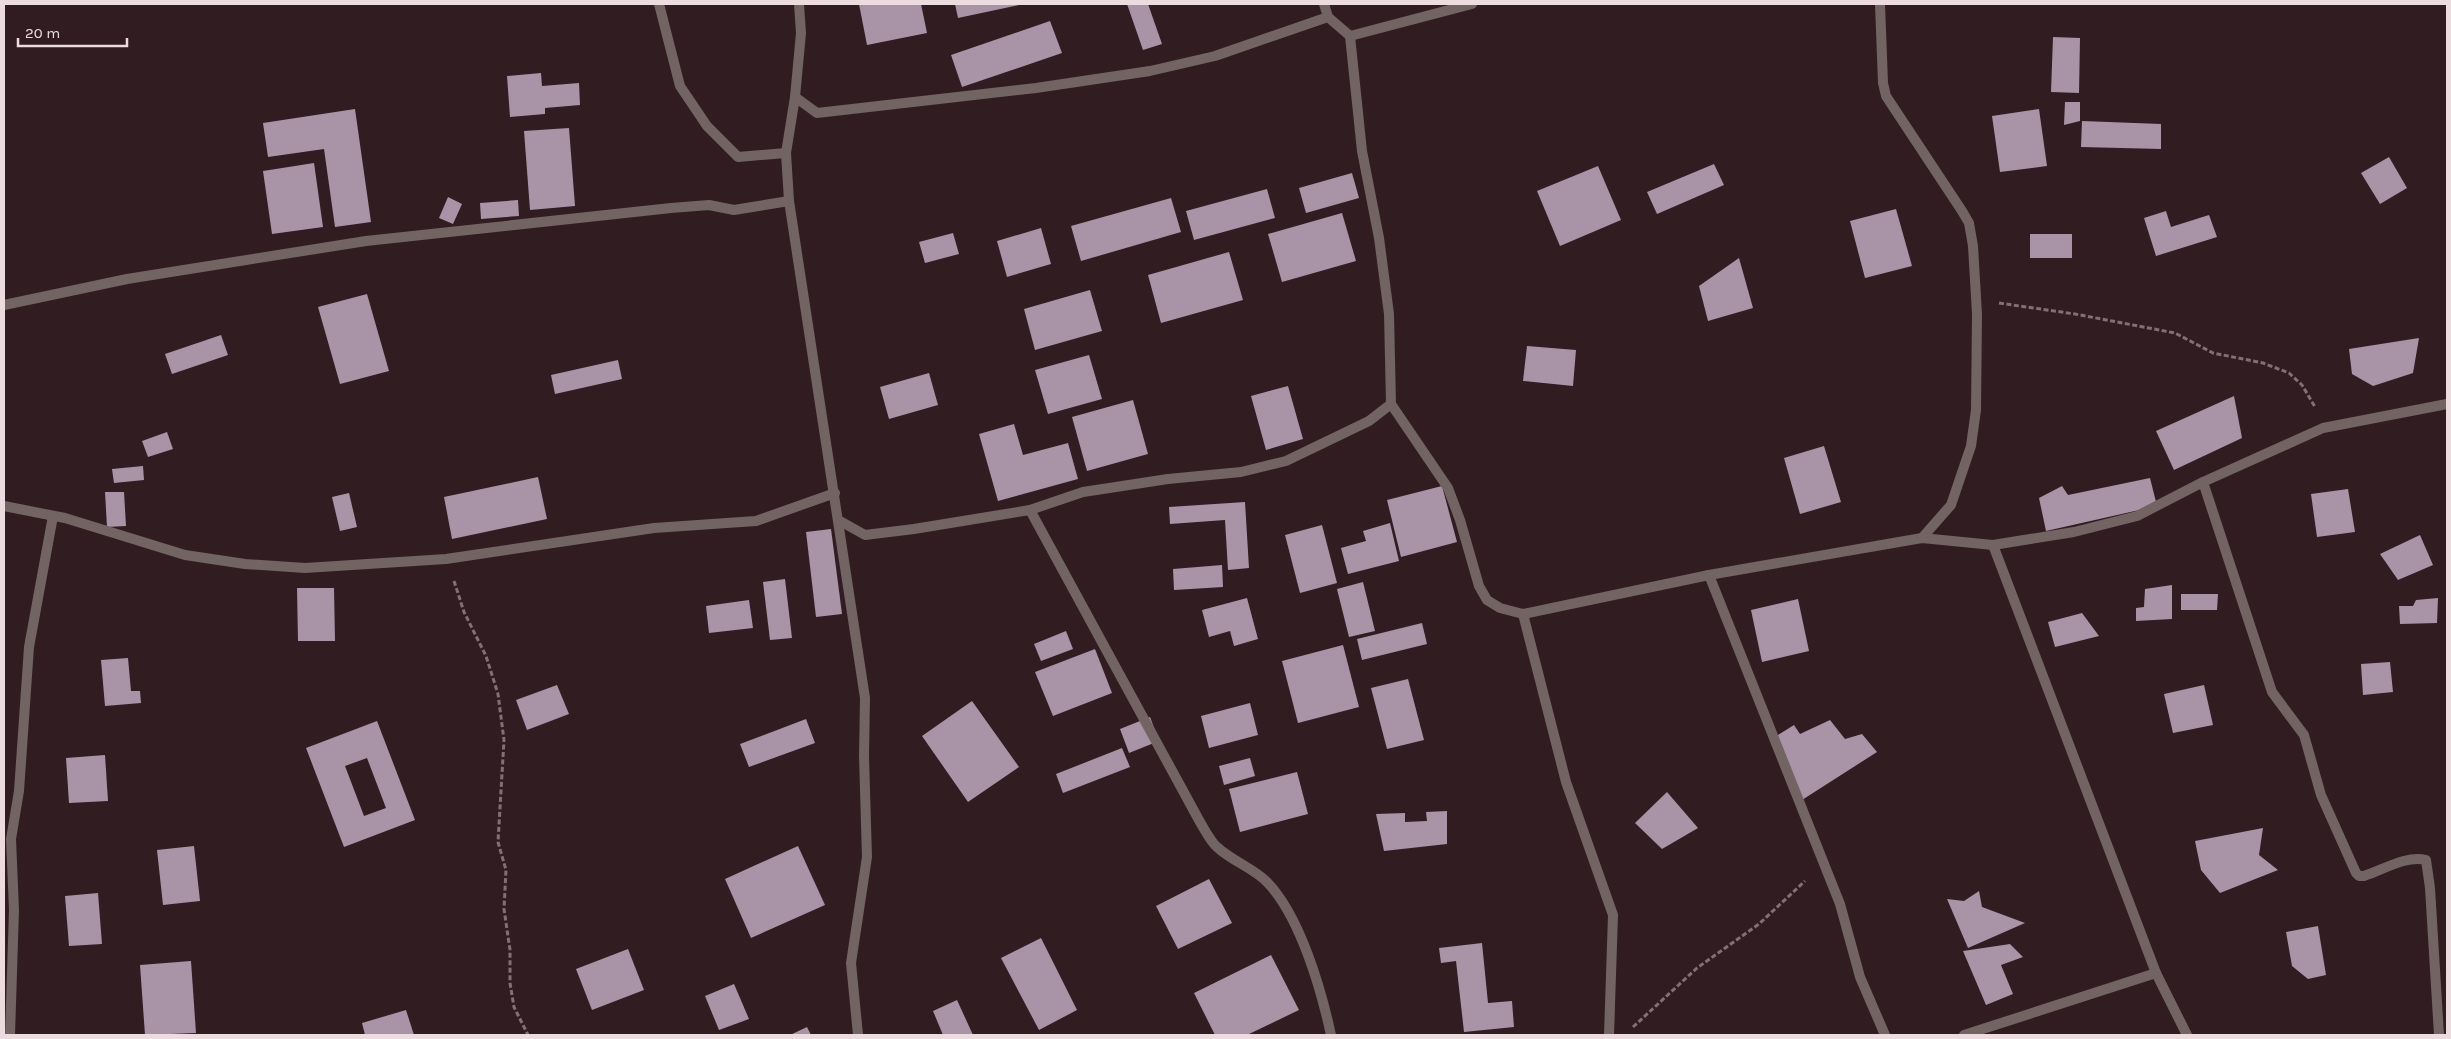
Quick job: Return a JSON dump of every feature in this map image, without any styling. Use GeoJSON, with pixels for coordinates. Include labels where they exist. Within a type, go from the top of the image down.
{"type":"FeatureCollection","features":[{"type":"Feature","properties":{"kind":"street"},"geometry":{"type":"LineString","coordinates":[[659,4],[680,86],[707,126],[738,157],[786,153]]}},
{"type":"Feature","properties":{"kind":"street"},"geometry":{"type":"LineString","coordinates":[[799,4],[801,34],[795,97],[786,153],[789,201],[840,521],[865,698],[867,857],[851,963],[858,1035]]}},
{"type":"Feature","properties":{"kind":"street"},"geometry":{"type":"LineString","coordinates":[[1324,4],[1328,17],[1350,36],[1362,151],[1379,238],[1389,314],[1391,404],[1448,488],[1460,520],[1479,586],[1487,600],[1500,608],[1524,614],[1709,575],[1922,538],[1993,545],[2074,532],[2137,516],[2203,482],[2323,428],[2447,404]]}},
{"type":"Feature","properties":{"kind":"street"},"geometry":{"type":"LineString","coordinates":[[1350,36],[1472,4]]}},
{"type":"Feature","properties":{"kind":"street"},"geometry":{"type":"LineString","coordinates":[[1880,4],[1883,83],[1886,96],[1970,223],[1973,246],[1975,300],[1978,314],[1976,410],[1971,446],[1951,505],[1922,538]]}},
{"type":"Feature","properties":{"kind":"street"},"geometry":{"type":"LineString","coordinates":[[795,97],[817,113],[1036,88],[1150,71],[1215,56],[1328,17]]}},
{"type":"Feature","properties":{"kind":"street"},"geometry":{"type":"LineString","coordinates":[[4,305],[127,279],[366,241],[671,208],[709,205],[734,210],[789,201]]}},
{"type":"Feature","properties":{"kind":"street"},"geometry":{"type":"LineString","coordinates":[[840,521],[865,535],[1030,510],[1083,492],[1168,479],[1241,472],[1286,461],[1369,421],[1391,404]]}},
{"type":"Feature","properties":{"kind":"street"},"geometry":{"type":"LineString","coordinates":[[2203,482],[2272,692],[2304,734],[2321,795],[2356,873],[2359,876],[2364,876],[2408,860],[2426,860],[2430,888],[2439,1035]]}},
{"type":"Feature","properties":{"kind":"street"},"geometry":{"type":"LineString","coordinates":[[4,506],[53,516],[186,555],[245,564],[305,568],[446,559],[654,528],[756,521],[835,492]]}},
{"type":"Feature","properties":{"kind":"street"},"geometry":{"type":"LineString","coordinates":[[1030,510],[1200,822],[1216,846],[1265,880],[1278,894],[1289,914],[1315,977],[1331,1035]]}},
{"type":"Feature","properties":{"kind":"street"},"geometry":{"type":"LineString","coordinates":[[10,1035],[14,910],[11,839],[18,791],[29,647],[53,516]]}},
{"type":"Feature","properties":{"kind":"street"},"geometry":{"type":"LineString","coordinates":[[1993,545],[2156,973],[2186,1035]]}},
{"type":"Feature","properties":{"kind":"street"},"geometry":{"type":"LineString","coordinates":[[1709,575],[1840,904],[1860,977],[1885,1035]]}},
{"type":"Feature","properties":{"kind":"street"},"geometry":{"type":"LineString","coordinates":[[1524,614],[1566,782],[1612,915],[1609,1035]]}},
{"type":"Feature","properties":{"kind":"street"},"geometry":{"type":"LineString","coordinates":[[1964,1035],[2156,973]]}},
{"type":"Feature","properties":{"kind":"path"},"geometry":{"type":"LineString","coordinates":[[1975,300],[2075,314],[2175,333],[2213,353],[2263,363],[2289,372],[2312,399],[2323,428]]}},
{"type":"Feature","properties":{"kind":"path"},"geometry":{"type":"LineString","coordinates":[[446,559],[464,612],[486,656],[498,694],[504,740],[498,842],[506,870],[504,909],[510,950],[510,983],[514,1007],[528,1035]]}},
{"type":"Feature","properties":{"kind":"path"},"geometry":{"type":"LineString","coordinates":[[1630,1030],[1697,968],[1759,924],[1824,864]]}},
{"type":"Feature","properties":{"kind":"building"},"geometry":{"type":"Polygon","coordinates":[[[859,4],[921,4],[927,33],[867,45],[859,4]]]}},
{"type":"Feature","properties":{"kind":"building"},"geometry":{"type":"Polygon","coordinates":[[[955,4],[1019,4],[1019,5],[958,18],[955,4]]]}},
{"type":"Feature","properties":{"kind":"building"},"geometry":{"type":"Polygon","coordinates":[[[1127,4],[1148,4],[1162,44],[1143,50],[1127,4]]]}},
{"type":"Feature","properties":{"kind":"building"},"geometry":{"type":"Polygon","coordinates":[[[1050,21],[1062,53],[962,87],[951,55],[1050,21]]]}},
{"type":"Feature","properties":{"kind":"building"},"geometry":{"type":"Polygon","coordinates":[[[2053,37],[2080,38],[2079,93],[2051,92],[2053,37]]]}},
{"type":"Feature","properties":{"kind":"building"},"geometry":{"type":"Polygon","coordinates":[[[541,73],[542,86],[579,83],[580,105],[545,108],[545,114],[510,117],[507,76],[541,73]]]}},
{"type":"Feature","properties":{"kind":"building"},"geometry":{"type":"Polygon","coordinates":[[[2065,102],[2080,102],[2080,121],[2064,125],[2065,102]]]}},
{"type":"Feature","properties":{"kind":"building"},"geometry":{"type":"Polygon","coordinates":[[[355,109],[371,222],[335,227],[324,149],[268,157],[263,123],[355,109]]]}},
{"type":"Feature","properties":{"kind":"building"},"geometry":{"type":"Polygon","coordinates":[[[2039,109],[2047,166],[2000,172],[1992,116],[2039,109]]]}},
{"type":"Feature","properties":{"kind":"building"},"geometry":{"type":"Polygon","coordinates":[[[2082,121],[2161,124],[2161,149],[2081,147],[2082,121]]]}},
{"type":"Feature","properties":{"kind":"building"},"geometry":{"type":"Polygon","coordinates":[[[569,128],[575,206],[530,210],[524,131],[569,128]]]}},
{"type":"Feature","properties":{"kind":"building"},"geometry":{"type":"Polygon","coordinates":[[[2389,157],[2407,188],[2380,204],[2361,173],[2389,157]]]}},
{"type":"Feature","properties":{"kind":"building"},"geometry":{"type":"Polygon","coordinates":[[[314,163],[323,227],[272,234],[263,171],[314,163]]]}},
{"type":"Feature","properties":{"kind":"building"},"geometry":{"type":"Polygon","coordinates":[[[1714,164],[1724,185],[1657,214],[1647,192],[1714,164]]]}},
{"type":"Feature","properties":{"kind":"building"},"geometry":{"type":"Polygon","coordinates":[[[1598,166],[1621,220],[1560,246],[1537,191],[1598,166]]]}},
{"type":"Feature","properties":{"kind":"building"},"geometry":{"type":"Polygon","coordinates":[[[1352,173],[1359,198],[1306,213],[1299,188],[1352,173]]]}},
{"type":"Feature","properties":{"kind":"building"},"geometry":{"type":"Polygon","coordinates":[[[1267,189],[1275,218],[1194,240],[1186,211],[1267,189]]]}},
{"type":"Feature","properties":{"kind":"building"},"geometry":{"type":"Polygon","coordinates":[[[448,197],[462,204],[453,224],[439,218],[448,197]]]}},
{"type":"Feature","properties":{"kind":"building"},"geometry":{"type":"Polygon","coordinates":[[[1171,198],[1181,232],[1081,261],[1071,226],[1171,198]]]}},
{"type":"Feature","properties":{"kind":"building"},"geometry":{"type":"Polygon","coordinates":[[[518,200],[519,216],[481,219],[480,203],[518,200]]]}},
{"type":"Feature","properties":{"kind":"building"},"geometry":{"type":"Polygon","coordinates":[[[1896,209],[1912,266],[1865,278],[1850,221],[1896,209]]]}},
{"type":"Feature","properties":{"kind":"building"},"geometry":{"type":"Polygon","coordinates":[[[2166,211],[2171,227],[2209,215],[2217,237],[2156,256],[2144,218],[2166,211]]]}},
{"type":"Feature","properties":{"kind":"building"},"geometry":{"type":"Polygon","coordinates":[[[1342,213],[1356,261],[1282,282],[1268,234],[1342,213]]]}},
{"type":"Feature","properties":{"kind":"building"},"geometry":{"type":"Polygon","coordinates":[[[1041,228],[1051,264],[1007,277],[997,241],[1041,228]]]}},
{"type":"Feature","properties":{"kind":"building"},"geometry":{"type":"Polygon","coordinates":[[[953,233],[959,254],[925,263],[919,242],[953,233]]]}},
{"type":"Feature","properties":{"kind":"building"},"geometry":{"type":"Polygon","coordinates":[[[2030,234],[2072,234],[2072,258],[2030,258],[2030,234]]]}},
{"type":"Feature","properties":{"kind":"building"},"geometry":{"type":"Polygon","coordinates":[[[1229,252],[1243,300],[1161,323],[1148,275],[1229,252]]]}},
{"type":"Feature","properties":{"kind":"building"},"geometry":{"type":"Polygon","coordinates":[[[1739,258],[1753,308],[1708,321],[1699,286],[1739,258]]]}},
{"type":"Feature","properties":{"kind":"building"},"geometry":{"type":"Polygon","coordinates":[[[1090,290],[1102,331],[1035,350],[1024,309],[1090,290]]]}},
{"type":"Feature","properties":{"kind":"building"},"geometry":{"type":"Polygon","coordinates":[[[367,294],[389,371],[340,384],[318,307],[367,294]]]}},
{"type":"Feature","properties":{"kind":"building"},"geometry":{"type":"Polygon","coordinates":[[[221,335],[228,355],[172,374],[165,354],[221,335]]]}},
{"type":"Feature","properties":{"kind":"building"},"geometry":{"type":"Polygon","coordinates":[[[2419,338],[2413,373],[2373,386],[2352,374],[2349,349],[2419,338]]]}},
{"type":"Feature","properties":{"kind":"building"},"geometry":{"type":"Polygon","coordinates":[[[1527,346],[1576,350],[1573,386],[1523,381],[1527,346]]]}},
{"type":"Feature","properties":{"kind":"building"},"geometry":{"type":"Polygon","coordinates":[[[1089,355],[1102,399],[1048,414],[1035,370],[1089,355]]]}},
{"type":"Feature","properties":{"kind":"building"},"geometry":{"type":"Polygon","coordinates":[[[618,360],[622,379],[555,394],[551,375],[618,360]]]}},
{"type":"Feature","properties":{"kind":"building"},"geometry":{"type":"Polygon","coordinates":[[[929,373],[938,405],[889,419],[880,387],[929,373]]]}},
{"type":"Feature","properties":{"kind":"building"},"geometry":{"type":"Polygon","coordinates":[[[1288,386],[1303,439],[1266,450],[1251,396],[1288,386]]]}},
{"type":"Feature","properties":{"kind":"building"},"geometry":{"type":"Polygon","coordinates":[[[2234,396],[2242,438],[2174,470],[2156,431],[2234,396]]]}},
{"type":"Feature","properties":{"kind":"building"},"geometry":{"type":"Polygon","coordinates":[[[1133,400],[1148,454],[1087,471],[1072,417],[1133,400]]]}},
{"type":"Feature","properties":{"kind":"building"},"geometry":{"type":"Polygon","coordinates":[[[1014,424],[1023,455],[1068,443],[1078,479],[998,501],[979,434],[1014,424]]]}},
{"type":"Feature","properties":{"kind":"building"},"geometry":{"type":"Polygon","coordinates":[[[167,432],[173,449],[148,457],[142,441],[167,432]]]}},
{"type":"Feature","properties":{"kind":"building"},"geometry":{"type":"Polygon","coordinates":[[[1824,446],[1841,502],[1800,514],[1784,458],[1824,446]]]}},
{"type":"Feature","properties":{"kind":"building"},"geometry":{"type":"Polygon","coordinates":[[[143,466],[144,480],[114,483],[112,469],[143,466]]]}},
{"type":"Feature","properties":{"kind":"building"},"geometry":{"type":"Polygon","coordinates":[[[538,477],[547,519],[452,539],[444,497],[538,477]]]}},
{"type":"Feature","properties":{"kind":"building"},"geometry":{"type":"Polygon","coordinates":[[[2150,478],[2157,506],[2046,531],[2039,498],[2062,486],[2068,495],[2150,478]]]}},
{"type":"Feature","properties":{"kind":"building"},"geometry":{"type":"Polygon","coordinates":[[[1442,486],[1457,542],[1401,557],[1387,500],[1442,486]]]}},
{"type":"Feature","properties":{"kind":"building"},"geometry":{"type":"Polygon","coordinates":[[[2348,489],[2355,532],[2317,537],[2311,494],[2348,489]]]}},
{"type":"Feature","properties":{"kind":"building"},"geometry":{"type":"Polygon","coordinates":[[[105,492],[124,492],[126,526],[107,527],[105,492]]]}},
{"type":"Feature","properties":{"kind":"building"},"geometry":{"type":"Polygon","coordinates":[[[349,493],[357,527],[340,531],[332,497],[349,493]]]}},
{"type":"Feature","properties":{"kind":"building"},"geometry":{"type":"Polygon","coordinates":[[[1245,502],[1249,568],[1228,570],[1225,520],[1170,524],[1169,507],[1245,502]]]}},
{"type":"Feature","properties":{"kind":"building"},"geometry":{"type":"Polygon","coordinates":[[[1390,523],[1399,561],[1348,574],[1341,548],[1366,541],[1363,531],[1390,523]]]}},
{"type":"Feature","properties":{"kind":"building"},"geometry":{"type":"Polygon","coordinates":[[[1322,525],[1337,583],[1300,593],[1285,535],[1322,525]]]}},
{"type":"Feature","properties":{"kind":"building"},"geometry":{"type":"Polygon","coordinates":[[[831,529],[842,614],[816,617],[806,532],[831,529]]]}},
{"type":"Feature","properties":{"kind":"building"},"geometry":{"type":"Polygon","coordinates":[[[2420,535],[2433,565],[2398,580],[2380,554],[2420,535]]]}},
{"type":"Feature","properties":{"kind":"building"},"geometry":{"type":"Polygon","coordinates":[[[1222,565],[1223,587],[1174,590],[1173,569],[1222,565]]]}},
{"type":"Feature","properties":{"kind":"building"},"geometry":{"type":"Polygon","coordinates":[[[785,579],[792,638],[770,640],[763,582],[785,579]]]}},
{"type":"Feature","properties":{"kind":"building"},"geometry":{"type":"Polygon","coordinates":[[[1363,582],[1375,631],[1349,637],[1337,589],[1363,582]]]}},
{"type":"Feature","properties":{"kind":"building"},"geometry":{"type":"Polygon","coordinates":[[[2172,585],[2172,619],[2136,621],[2136,608],[2144,607],[2145,589],[2172,585]]]}},
{"type":"Feature","properties":{"kind":"building"},"geometry":{"type":"Polygon","coordinates":[[[297,588],[334,588],[335,641],[298,641],[297,588]]]}},
{"type":"Feature","properties":{"kind":"building"},"geometry":{"type":"Polygon","coordinates":[[[2181,594],[2218,594],[2217,610],[2181,610],[2181,594]]]}},
{"type":"Feature","properties":{"kind":"building"},"geometry":{"type":"Polygon","coordinates":[[[1247,598],[1258,639],[1234,646],[1230,631],[1209,637],[1202,610],[1247,598]]]}},
{"type":"Feature","properties":{"kind":"building"},"geometry":{"type":"Polygon","coordinates":[[[2438,598],[2437,623],[2400,624],[2399,606],[2413,606],[2416,600],[2438,598]]]}},
{"type":"Feature","properties":{"kind":"building"},"geometry":{"type":"Polygon","coordinates":[[[1798,599],[1809,651],[1762,662],[1751,610],[1798,599]]]}},
{"type":"Feature","properties":{"kind":"building"},"geometry":{"type":"Polygon","coordinates":[[[749,600],[753,628],[709,633],[706,606],[749,600]]]}},
{"type":"Feature","properties":{"kind":"building"},"geometry":{"type":"Polygon","coordinates":[[[2082,613],[2099,636],[2055,647],[2048,622],[2082,613]]]}},
{"type":"Feature","properties":{"kind":"building"},"geometry":{"type":"Polygon","coordinates":[[[1422,623],[1427,644],[1362,660],[1357,639],[1422,623]]]}},
{"type":"Feature","properties":{"kind":"building"},"geometry":{"type":"Polygon","coordinates":[[[1066,631],[1073,649],[1041,661],[1034,644],[1066,631]]]}},
{"type":"Feature","properties":{"kind":"building"},"geometry":{"type":"Polygon","coordinates":[[[1343,645],[1359,707],[1298,723],[1282,661],[1343,645]]]}},
{"type":"Feature","properties":{"kind":"building"},"geometry":{"type":"Polygon","coordinates":[[[1095,649],[1112,693],[1053,716],[1035,672],[1095,649]]]}},
{"type":"Feature","properties":{"kind":"building"},"geometry":{"type":"Polygon","coordinates":[[[128,658],[131,691],[140,691],[141,703],[105,706],[101,660],[128,658]]]}},
{"type":"Feature","properties":{"kind":"building"},"geometry":{"type":"Polygon","coordinates":[[[2390,662],[2393,692],[2363,695],[2361,664],[2390,662]]]}},
{"type":"Feature","properties":{"kind":"building"},"geometry":{"type":"Polygon","coordinates":[[[1408,679],[1424,740],[1387,749],[1371,688],[1408,679]]]}},
{"type":"Feature","properties":{"kind":"building"},"geometry":{"type":"Polygon","coordinates":[[[557,685],[569,714],[527,730],[516,700],[557,685]]]}},
{"type":"Feature","properties":{"kind":"building"},"geometry":{"type":"Polygon","coordinates":[[[2204,685],[2213,725],[2173,733],[2164,694],[2204,685]]]}},
{"type":"Feature","properties":{"kind":"building"},"geometry":{"type":"Polygon","coordinates":[[[972,701],[1019,767],[968,802],[922,736],[972,701]]]}},
{"type":"Feature","properties":{"kind":"building"},"geometry":{"type":"Polygon","coordinates":[[[1250,703],[1258,735],[1209,748],[1201,716],[1250,703]]]}},
{"type":"Feature","properties":{"kind":"building"},"geometry":{"type":"Polygon","coordinates":[[[1150,717],[1159,741],[1129,753],[1120,729],[1150,717]]]}},
{"type":"Feature","properties":{"kind":"building"},"geometry":{"type":"Polygon","coordinates":[[[806,719],[815,743],[749,767],[740,744],[806,719]]]}},
{"type":"Feature","properties":{"kind":"building"},"geometry":{"type":"Polygon","coordinates":[[[1830,720],[1845,739],[1862,734],[1877,752],[1802,800],[1773,738],[1794,725],[1800,734],[1830,720]]]}},
{"type":"Feature","properties":{"kind":"building"},"geometry":{"type":"Polygon","coordinates":[[[377,721],[415,820],[344,847],[306,748],[377,721]],[[367,758],[345,766],[364,816],[386,808],[367,758]]]}},
{"type":"Feature","properties":{"kind":"building"},"geometry":{"type":"Polygon","coordinates":[[[1122,748],[1130,767],[1063,793],[1056,774],[1122,748]]]}},
{"type":"Feature","properties":{"kind":"building"},"geometry":{"type":"Polygon","coordinates":[[[105,755],[108,801],[69,803],[66,758],[105,755]]]}},
{"type":"Feature","properties":{"kind":"building"},"geometry":{"type":"Polygon","coordinates":[[[1250,758],[1255,776],[1224,785],[1219,766],[1250,758]]]}},
{"type":"Feature","properties":{"kind":"building"},"geometry":{"type":"Polygon","coordinates":[[[1297,772],[1308,814],[1240,832],[1229,789],[1297,772]]]}},
{"type":"Feature","properties":{"kind":"building"},"geometry":{"type":"Polygon","coordinates":[[[1667,792],[1698,828],[1662,849],[1635,823],[1667,792]]]}},
{"type":"Feature","properties":{"kind":"building"},"geometry":{"type":"Polygon","coordinates":[[[1447,811],[1447,844],[1384,851],[1376,814],[1405,813],[1405,822],[1427,821],[1426,812],[1447,811]]]}},
{"type":"Feature","properties":{"kind":"building"},"geometry":{"type":"Polygon","coordinates":[[[2263,828],[2259,855],[2278,870],[2220,893],[2201,870],[2195,841],[2263,828]]]}},
{"type":"Feature","properties":{"kind":"building"},"geometry":{"type":"Polygon","coordinates":[[[194,846],[200,901],[163,905],[157,850],[194,846]]]}},
{"type":"Feature","properties":{"kind":"building"},"geometry":{"type":"Polygon","coordinates":[[[798,846],[825,905],[751,938],[725,879],[798,846]]]}},
{"type":"Feature","properties":{"kind":"building"},"geometry":{"type":"Polygon","coordinates":[[[1209,879],[1232,923],[1178,949],[1156,906],[1209,879]]]}},
{"type":"Feature","properties":{"kind":"building"},"geometry":{"type":"Polygon","coordinates":[[[1979,891],[1982,907],[2025,923],[1968,948],[1947,899],[1964,901],[1979,891]]]}},
{"type":"Feature","properties":{"kind":"building"},"geometry":{"type":"Polygon","coordinates":[[[98,893],[102,944],[69,946],[65,896],[98,893]]]}},
{"type":"Feature","properties":{"kind":"building"},"geometry":{"type":"Polygon","coordinates":[[[2318,926],[2326,975],[2308,979],[2292,966],[2286,932],[2318,926]]]}},
{"type":"Feature","properties":{"kind":"building"},"geometry":{"type":"Polygon","coordinates":[[[1041,938],[1077,1010],[1039,1030],[1001,958],[1041,938]]]}},
{"type":"Feature","properties":{"kind":"building"},"geometry":{"type":"Polygon","coordinates":[[[1482,943],[1488,1003],[1512,1001],[1514,1027],[1464,1032],[1456,961],[1441,963],[1439,948],[1482,943]]]}},
{"type":"Feature","properties":{"kind":"building"},"geometry":{"type":"Polygon","coordinates":[[[2010,944],[2023,957],[2001,965],[2013,994],[1986,1005],[1963,951],[2010,944]]]}},
{"type":"Feature","properties":{"kind":"building"},"geometry":{"type":"Polygon","coordinates":[[[628,949],[644,990],[592,1010],[576,969],[628,949]]]}},
{"type":"Feature","properties":{"kind":"building"},"geometry":{"type":"Polygon","coordinates":[[[1271,955],[1299,1010],[1247,1035],[1215,1035],[1194,993],[1271,955]]]}},
{"type":"Feature","properties":{"kind":"building"},"geometry":{"type":"Polygon","coordinates":[[[191,961],[196,1033],[145,1035],[140,965],[191,961]]]}},
{"type":"Feature","properties":{"kind":"building"},"geometry":{"type":"Polygon","coordinates":[[[734,984],[749,1019],[719,1030],[705,996],[734,984]]]}},
{"type":"Feature","properties":{"kind":"building"},"geometry":{"type":"Polygon","coordinates":[[[957,1000],[973,1035],[943,1035],[933,1011],[957,1000]]]}},
{"type":"Feature","properties":{"kind":"building"},"geometry":{"type":"Polygon","coordinates":[[[406,1010],[414,1035],[365,1035],[362,1023],[406,1010]]]}},
{"type":"Feature","properties":{"kind":"building"},"geometry":{"type":"Polygon","coordinates":[[[807,1027],[811,1035],[790,1035],[807,1027]]]}}]}
